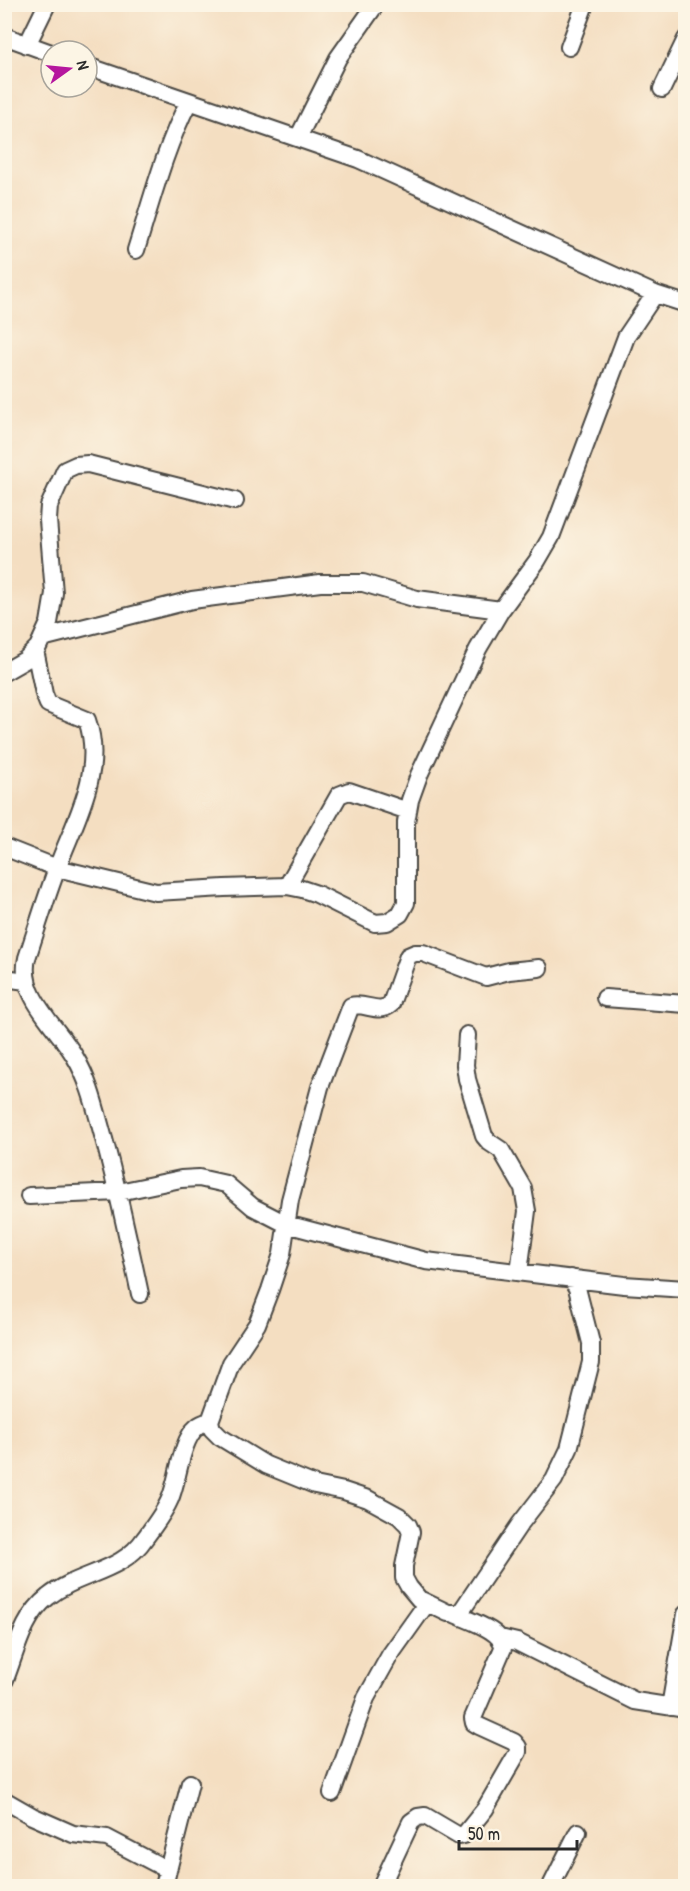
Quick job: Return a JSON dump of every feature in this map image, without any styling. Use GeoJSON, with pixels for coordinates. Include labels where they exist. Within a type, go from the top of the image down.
{"type":"FeatureCollection","features":[{"type":"Feature","properties":{"kind":"street"},"geometry":{"type":"LineString","coordinates":[[27,45],[47,4]]}},
{"type":"Feature","properties":{"kind":"street"},"geometry":{"type":"LineString","coordinates":[[298,138],[338,58],[376,4]]}},
{"type":"Feature","properties":{"kind":"street"},"geometry":{"type":"LineString","coordinates":[[569,47],[585,4]]}},
{"type":"Feature","properties":{"kind":"street"},"geometry":{"type":"LineString","coordinates":[[4,36],[39,49]]}},
{"type":"Feature","properties":{"kind":"street"},"geometry":{"type":"LineString","coordinates":[[663,89],[686,39]]}},
{"type":"Feature","properties":{"kind":"street"},"geometry":{"type":"LineString","coordinates":[[99,70],[358,159],[655,294],[684,302]]}},
{"type":"Feature","properties":{"kind":"street"},"geometry":{"type":"LineString","coordinates":[[136,250],[164,159],[174,131],[189,101]]}},
{"type":"Feature","properties":{"kind":"street"},"geometry":{"type":"LineString","coordinates":[[4,847],[57,868],[156,892],[287,886],[317,894],[375,923],[387,922],[400,914],[406,903],[406,822],[419,775],[466,671],[501,610],[537,561],[550,537],[626,337],[655,294]]}},
{"type":"Feature","properties":{"kind":"street"},"geometry":{"type":"LineString","coordinates":[[4,672],[26,660],[39,644],[49,623],[54,593],[49,507],[64,470],[76,465],[88,464],[235,501]]}},
{"type":"Feature","properties":{"kind":"street"},"geometry":{"type":"LineString","coordinates":[[39,644],[192,600],[320,583],[363,583],[417,599],[501,610]]}},
{"type":"Feature","properties":{"kind":"street"},"geometry":{"type":"LineString","coordinates":[[39,644],[44,694],[48,704],[87,720],[94,758],[88,788],[57,868],[24,971],[32,996],[75,1056],[86,1080],[119,1192],[140,1294]]}},
{"type":"Feature","properties":{"kind":"street"},"geometry":{"type":"LineString","coordinates":[[287,886],[339,795],[350,791],[408,812]]}},
{"type":"Feature","properties":{"kind":"street"},"geometry":{"type":"LineString","coordinates":[[381,1887],[411,1822],[418,1817],[425,1816],[459,1836],[464,1835],[485,1809],[518,1752],[518,1747],[514,1743],[474,1723],[473,1718],[503,1648],[500,1638],[497,1634],[419,1599],[409,1587],[404,1578],[404,1566],[411,1532],[399,1516],[368,1499],[315,1485],[266,1466],[220,1437],[213,1430],[210,1421],[231,1363],[257,1324],[270,1290],[282,1254],[290,1200],[320,1087],[351,1006],[381,1009],[391,1004],[408,956],[415,953],[423,953],[486,977],[509,971],[539,968]]}},
{"type":"Feature","properties":{"kind":"street"},"geometry":{"type":"LineString","coordinates":[[4,978],[26,981]]}},
{"type":"Feature","properties":{"kind":"street"},"geometry":{"type":"LineString","coordinates":[[605,998],[686,1004]]}},
{"type":"Feature","properties":{"kind":"street"},"geometry":{"type":"LineString","coordinates":[[467,1035],[465,1065],[467,1079],[484,1136],[501,1150],[524,1188],[527,1211],[519,1272]]}},
{"type":"Feature","properties":{"kind":"street"},"geometry":{"type":"LineString","coordinates":[[29,1196],[119,1192],[181,1179],[216,1180],[226,1184],[260,1211],[286,1224],[426,1261],[624,1285],[686,1289]]}},
{"type":"Feature","properties":{"kind":"street"},"geometry":{"type":"LineString","coordinates":[[455,1614],[460,1613],[467,1604],[514,1533],[554,1479],[569,1449],[591,1362],[588,1332],[577,1288],[571,1278]]}},
{"type":"Feature","properties":{"kind":"street"},"geometry":{"type":"LineString","coordinates":[[4,1682],[22,1633],[40,1605],[49,1596],[74,1582],[125,1560],[144,1540],[169,1501],[175,1485],[179,1461],[194,1431],[198,1426],[210,1421]]}},
{"type":"Feature","properties":{"kind":"street"},"geometry":{"type":"LineString","coordinates":[[332,1793],[366,1698],[390,1655],[428,1603]]}},
{"type":"Feature","properties":{"kind":"street"},"geometry":{"type":"LineString","coordinates":[[500,1638],[517,1642],[635,1701],[678,1708],[686,1614]]}},
{"type":"Feature","properties":{"kind":"street"},"geometry":{"type":"LineString","coordinates":[[164,1887],[190,1783]]}},
{"type":"Feature","properties":{"kind":"street"},"geometry":{"type":"LineString","coordinates":[[4,1800],[32,1816],[73,1834],[107,1838],[168,1870]]}},
{"type":"Feature","properties":{"kind":"street"},"geometry":{"type":"LineString","coordinates":[[551,1887],[578,1832]]}}]}
